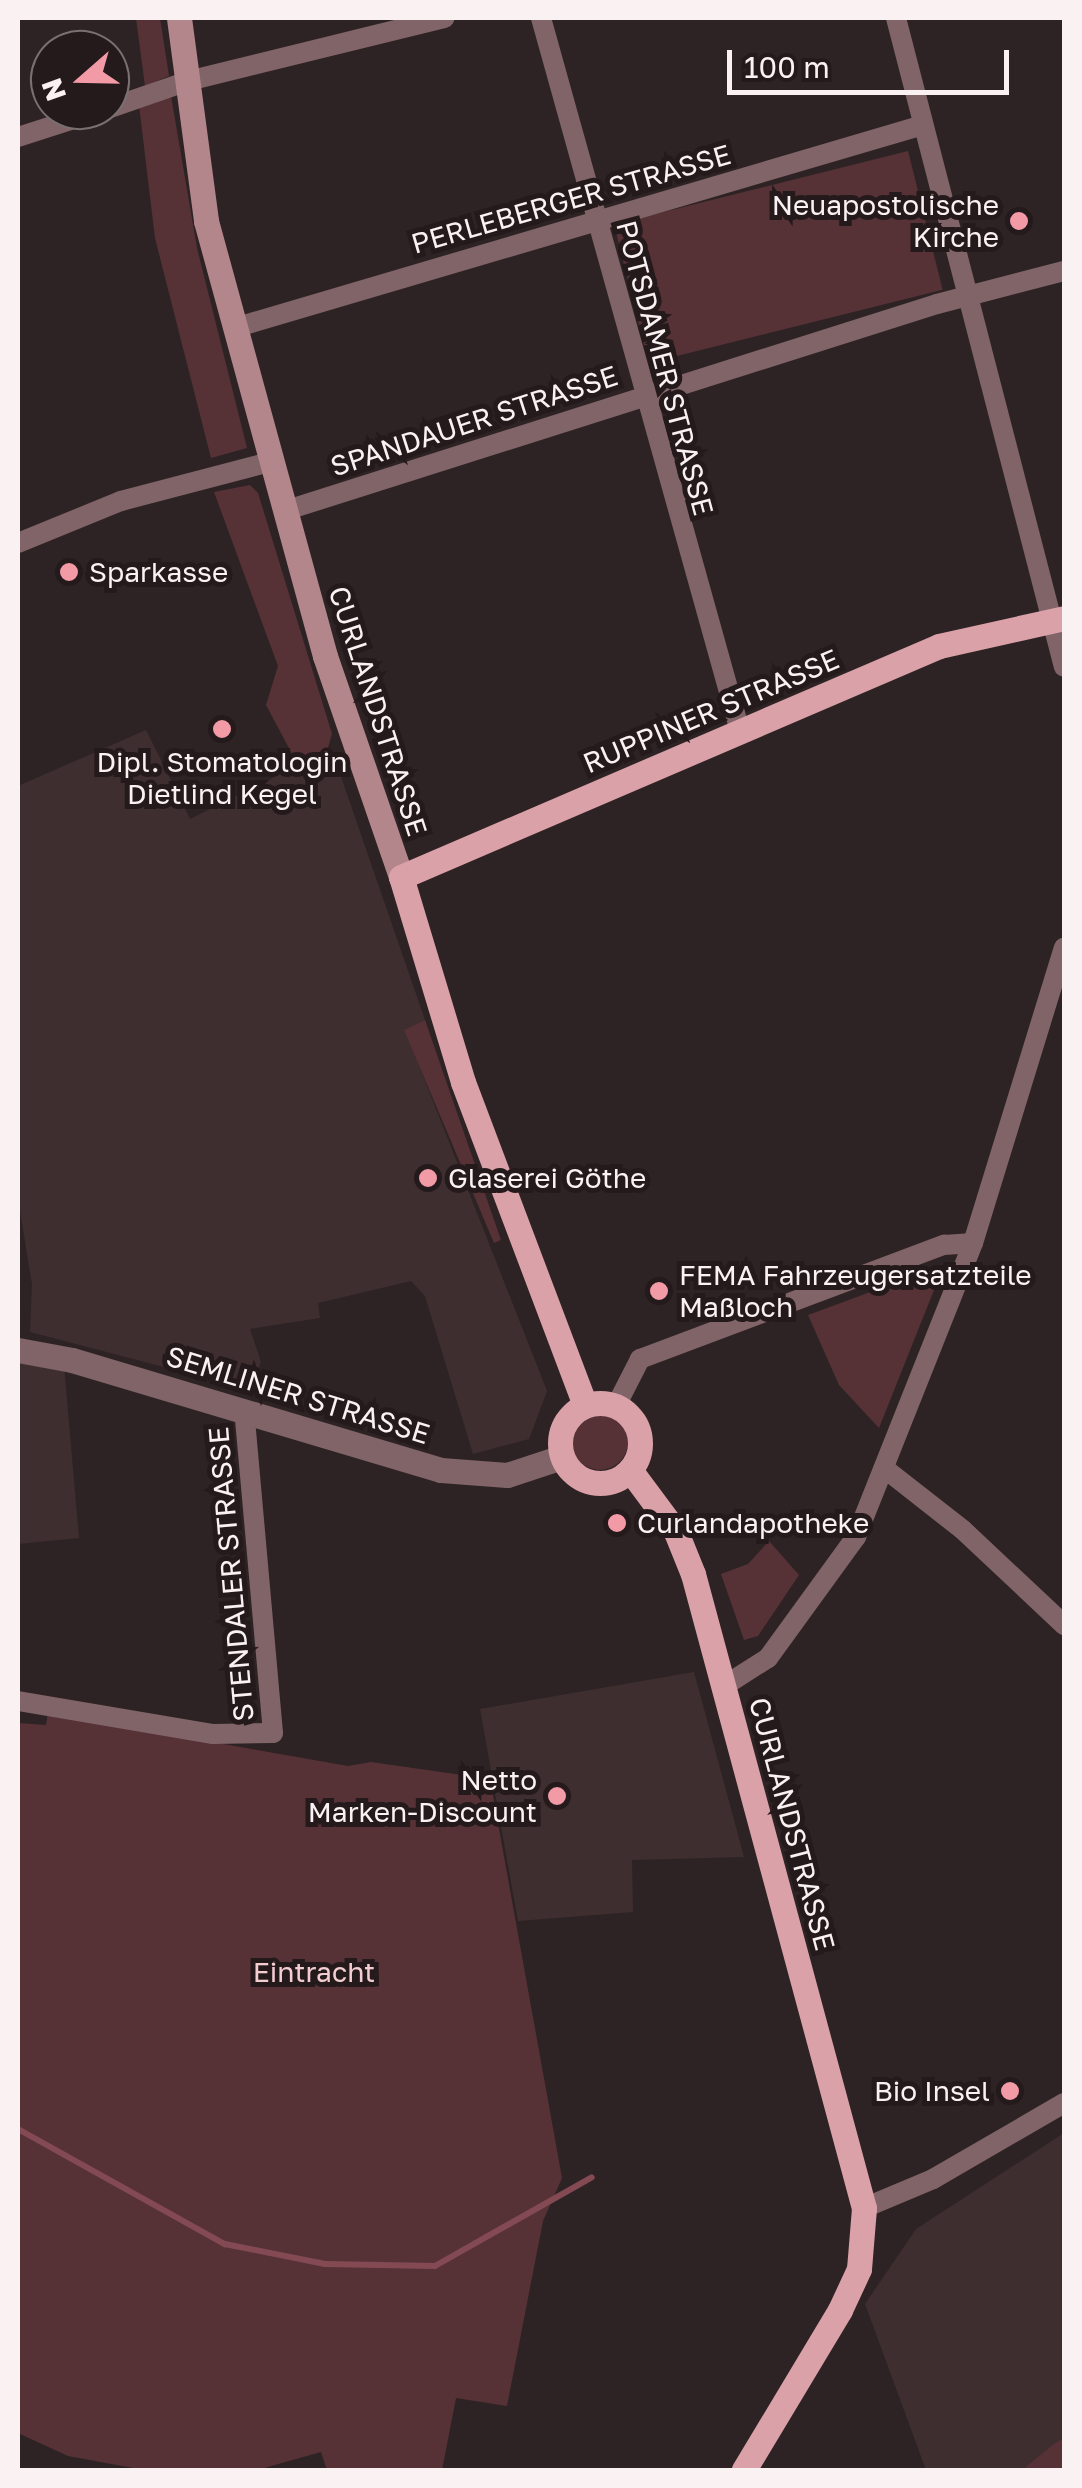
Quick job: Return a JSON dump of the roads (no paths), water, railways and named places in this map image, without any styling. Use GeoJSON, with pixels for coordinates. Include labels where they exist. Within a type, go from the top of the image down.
{"type":"FeatureCollection","features":[{"type":"Feature","properties":{"kind":"main road","name":"CURLANDSTRASSE"},"geometry":{"type":"LineString","coordinates":[[179,18],[206,221],[284,511],[464,1082],[585,1406]]}},
{"type":"Feature","properties":{"kind":"main road","name":"RUPPINER STRASSE"},"geometry":{"type":"LineString","coordinates":[[401,877],[939,646],[1058,618]]}},
{"type":"Feature","properties":{"kind":"main road"},"geometry":{"type":"LineString","coordinates":[[585,1406],[616,1406],[639,1434],[630,1470],[609,1483],[592,1483],[570,1471],[562,1457],[563,1426],[585,1406]]}},
{"type":"Feature","properties":{"kind":"main road","name":"CURLANDSTRASSE"},"geometry":{"type":"LineString","coordinates":[[630,1470],[676,1532],[724,1686],[864,2208],[859,2269],[840,2310],[744,2470]]}},
{"type":"Feature","properties":{"kind":"street"},"geometry":{"type":"LineString","coordinates":[[130,101],[188,81],[444,18]]}},
{"type":"Feature","properties":{"kind":"street","name":"POTSDAMER STRASSE"},"geometry":{"type":"LineString","coordinates":[[541,18],[740,731]]}},
{"type":"Feature","properties":{"kind":"street"},"geometry":{"type":"LineString","coordinates":[[896,18],[968,297],[1058,618],[1064,667]]}},
{"type":"Feature","properties":{"kind":"street","name":"PERLEBERGER STRASSE"},"geometry":{"type":"LineString","coordinates":[[234,328],[923,125]]}},
{"type":"Feature","properties":{"kind":"street","name":"SPANDAUER STRASSE"},"geometry":{"type":"LineString","coordinates":[[284,511],[644,395],[1064,272]]}},
{"type":"Feature","properties":{"kind":"street"},"geometry":{"type":"LineString","coordinates":[[18,543],[135,496],[270,462]]}},
{"type":"Feature","properties":{"kind":"street"},"geometry":{"type":"LineString","coordinates":[[724,1686],[768,1658],[847,1555],[974,1244],[1064,948]]}},
{"type":"Feature","properties":{"kind":"street"},"geometry":{"type":"LineString","coordinates":[[616,1406],[640,1359],[944,1244],[974,1244]]}},
{"type":"Feature","properties":{"kind":"street","name":"SEMLINER STRASSE"},"geometry":{"type":"LineString","coordinates":[[18,1350],[478,1477],[507,1475],[562,1457]]}},
{"type":"Feature","properties":{"kind":"street","name":"STENDALER STRASSE"},"geometry":{"type":"LineString","coordinates":[[18,1701],[213,1734],[273,1733],[244,1410]]}},
{"type":"Feature","properties":{"kind":"street"},"geometry":{"type":"LineString","coordinates":[[884,1468],[963,1530],[1064,1625]]}},
{"type":"Feature","properties":{"kind":"street"},"geometry":{"type":"LineString","coordinates":[[864,2208],[932,2179],[1064,2103]]}},
{"type":"Feature","properties":{"kind":"waterway"},"geometry":{"type":"LineString","coordinates":[[18,2129],[225,2244],[325,2264],[435,2266],[592,2177]]}},
{"type":"Feature","properties":{"kind":"place","name":"Neuapostolische Kirche"},"geometry":{"type":"Point","coordinates":[1019,221]}},
{"type":"Feature","properties":{"kind":"place","name":"Sparkasse"},"geometry":{"type":"Point","coordinates":[69,572]}},
{"type":"Feature","properties":{"kind":"place","name":"Dipl. Stomatologin Dietlind Kegel"},"geometry":{"type":"Point","coordinates":[222,729]}},
{"type":"Feature","properties":{"kind":"place","name":"Glaserei Göthe"},"geometry":{"type":"Point","coordinates":[428,1178]}},
{"type":"Feature","properties":{"kind":"place","name":"FEMA Fahrzeugersatzteile Maßloch"},"geometry":{"type":"Point","coordinates":[659,1291]}},
{"type":"Feature","properties":{"kind":"place","name":"Curlandapotheke"},"geometry":{"type":"Point","coordinates":[617,1523]}},
{"type":"Feature","properties":{"kind":"place","name":"Netto Marken-Discount"},"geometry":{"type":"Point","coordinates":[557,1796]}},
{"type":"Feature","properties":{"kind":"place","name":"Bio Insel"},"geometry":{"type":"Point","coordinates":[1010,2091]}},
{"type":"Feature","properties":{"kind":"park label","name":"Eintracht"},"geometry":{"type":"Point","coordinates":[314,1972]}}]}
